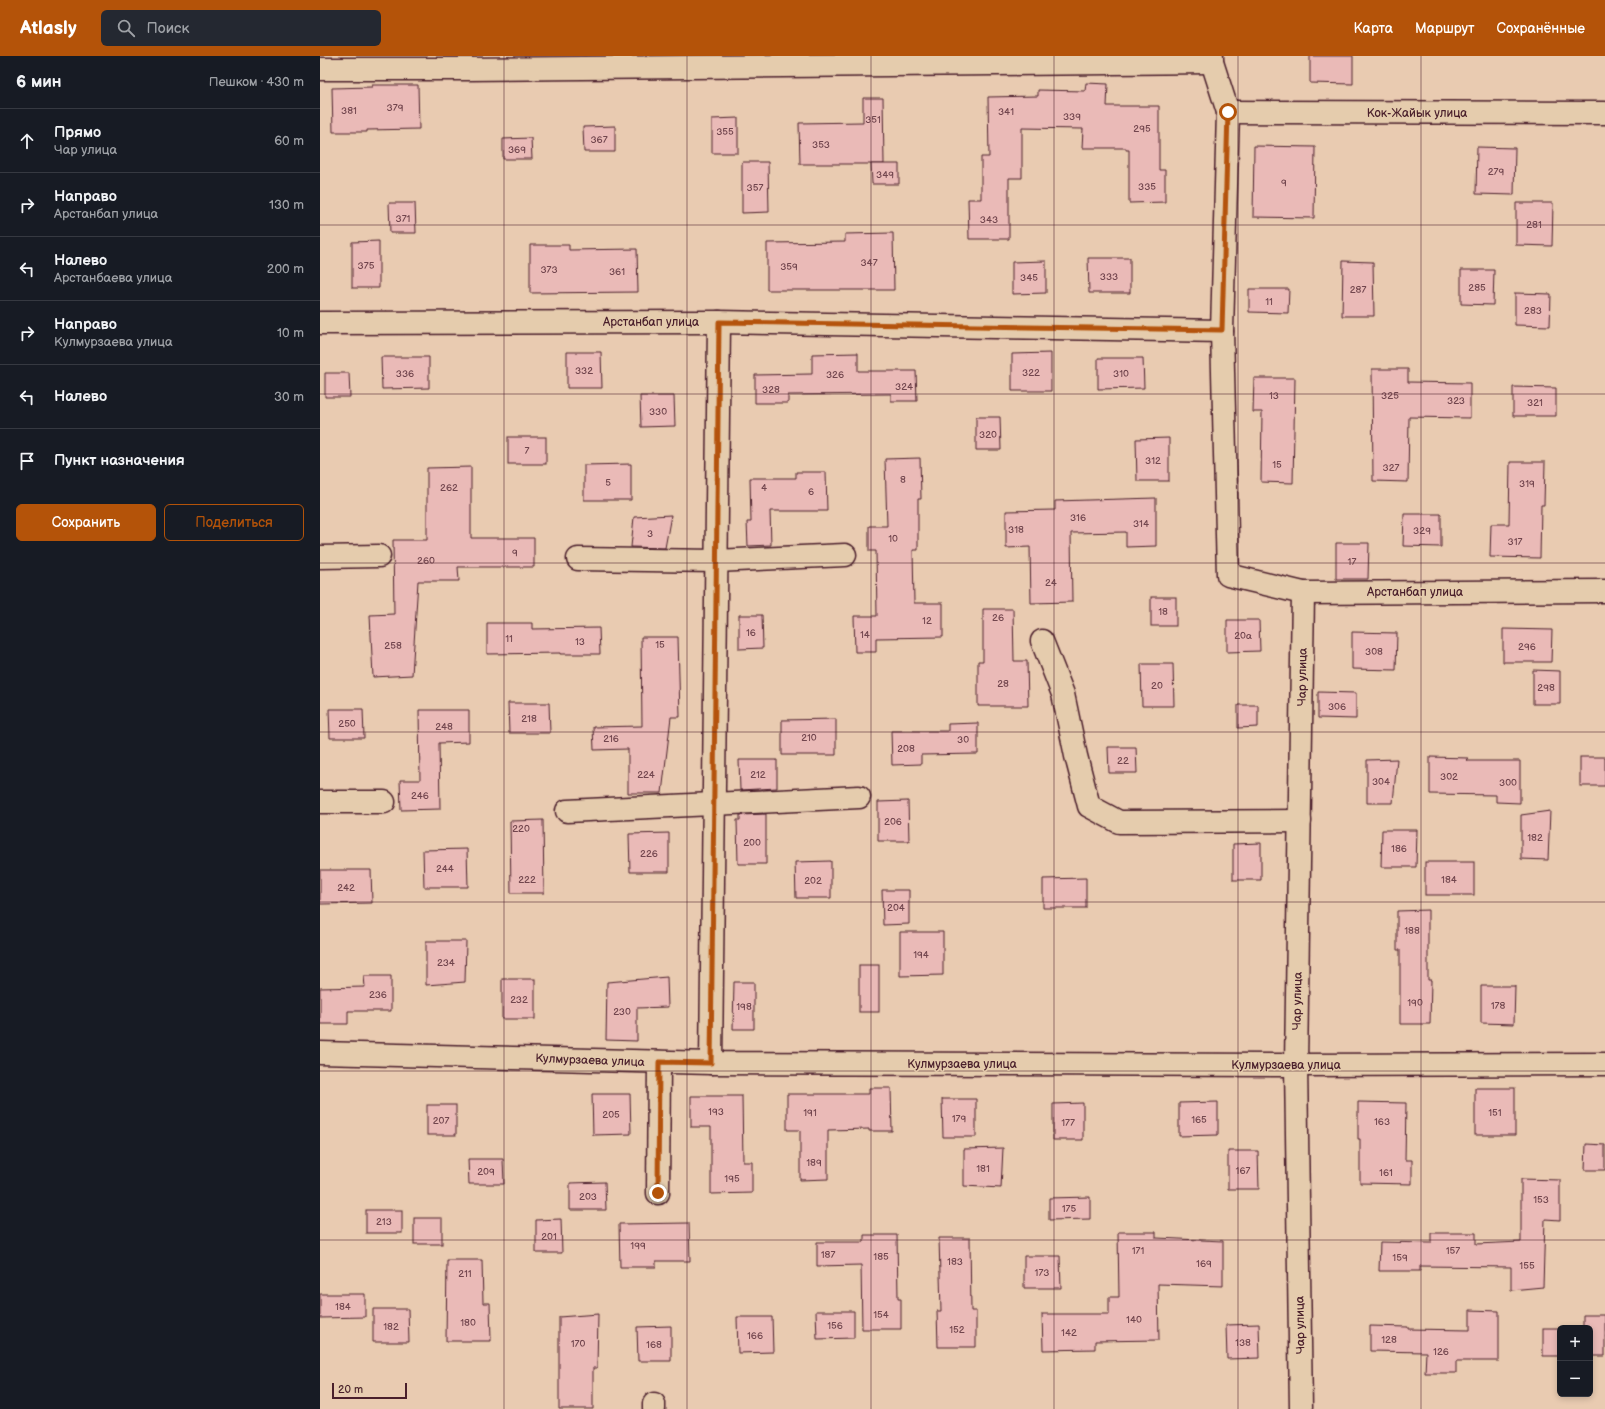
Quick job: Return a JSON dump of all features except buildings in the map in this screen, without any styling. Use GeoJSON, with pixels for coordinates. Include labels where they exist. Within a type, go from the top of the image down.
{"type":"FeatureCollection","features":[{"type":"Feature","properties":{"kind":"street"},"geometry":{"type":"LineString","coordinates":[[320,69],[468,69],[1212,59],[1228,112],[1222,330]]}},
{"type":"Feature","properties":{"kind":"street","name":"Кок-Жайык улица"},"geometry":{"type":"LineString","coordinates":[[1228,112],[1605,113]]}},
{"type":"Feature","properties":{"kind":"street"},"geometry":{"type":"LineString","coordinates":[[711,1063],[719,322]]}},
{"type":"Feature","properties":{"kind":"street","name":"Арстанбап улица"},"geometry":{"type":"LineString","coordinates":[[320,323],[719,322],[1222,330],[1228,575],[1303,593],[1605,591]]}},
{"type":"Feature","properties":{"kind":"street"},"geometry":{"type":"LineString","coordinates":[[320,557],[380,556]]}},
{"type":"Feature","properties":{"kind":"street"},"geometry":{"type":"LineString","coordinates":[[578,559],[716,561],[845,556]]}},
{"type":"Feature","properties":{"kind":"street","name":"Чар улица"},"geometry":{"type":"LineString","coordinates":[[1301,1409],[1296,1066],[1303,593]]}},
{"type":"Feature","properties":{"kind":"street"},"geometry":{"type":"LineString","coordinates":[[1042,641],[1064,694],[1076,756],[1089,806],[1119,822],[1300,821]]}},
{"type":"Feature","properties":{"kind":"street"},"geometry":{"type":"LineString","coordinates":[[567,811],[858,797]]}},
{"type":"Feature","properties":{"kind":"street"},"geometry":{"type":"LineString","coordinates":[[320,802],[384,802]]}},
{"type":"Feature","properties":{"kind":"street","name":"Кулмурзаева улица"},"geometry":{"type":"LineString","coordinates":[[320,1053],[711,1063],[1296,1066],[1605,1064]]}},
{"type":"Feature","properties":{"kind":"street"},"geometry":{"type":"LineString","coordinates":[[658,1193],[659,1062]]}},
{"type":"Feature","properties":{"kind":"route"},"geometry":{"type":"LineString","coordinates":[[658,1193],[659,1062],[711,1063],[719,322],[1222,330],[1228,112]]}}]}
